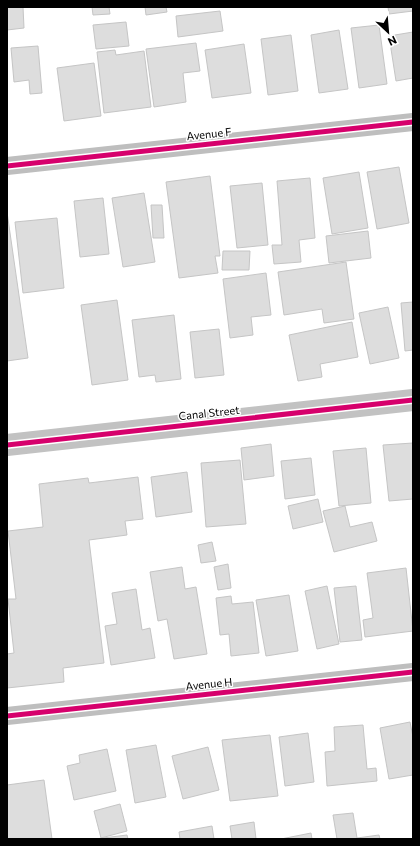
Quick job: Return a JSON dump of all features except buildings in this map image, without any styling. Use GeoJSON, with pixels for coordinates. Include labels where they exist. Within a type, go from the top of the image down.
{"type":"FeatureCollection","features":[{"type":"Feature","properties":{"kind":"street","name":"Avenue F"},"geometry":{"type":"LineString","coordinates":[[7,166],[413,122]]}},
{"type":"Feature","properties":{"kind":"street","name":"Canal Street"},"geometry":{"type":"LineString","coordinates":[[7,445],[413,400]]}},
{"type":"Feature","properties":{"kind":"street","name":"Avenue H"},"geometry":{"type":"LineString","coordinates":[[7,716],[413,672]]}},
{"type":"Feature","properties":{"kind":"cycle path"},"geometry":{"type":"LineString","coordinates":[[7,166],[413,122]]}},
{"type":"Feature","properties":{"kind":"cycle path"},"geometry":{"type":"LineString","coordinates":[[7,445],[413,400]]}},
{"type":"Feature","properties":{"kind":"cycle path"},"geometry":{"type":"LineString","coordinates":[[7,716],[413,672]]}}]}
